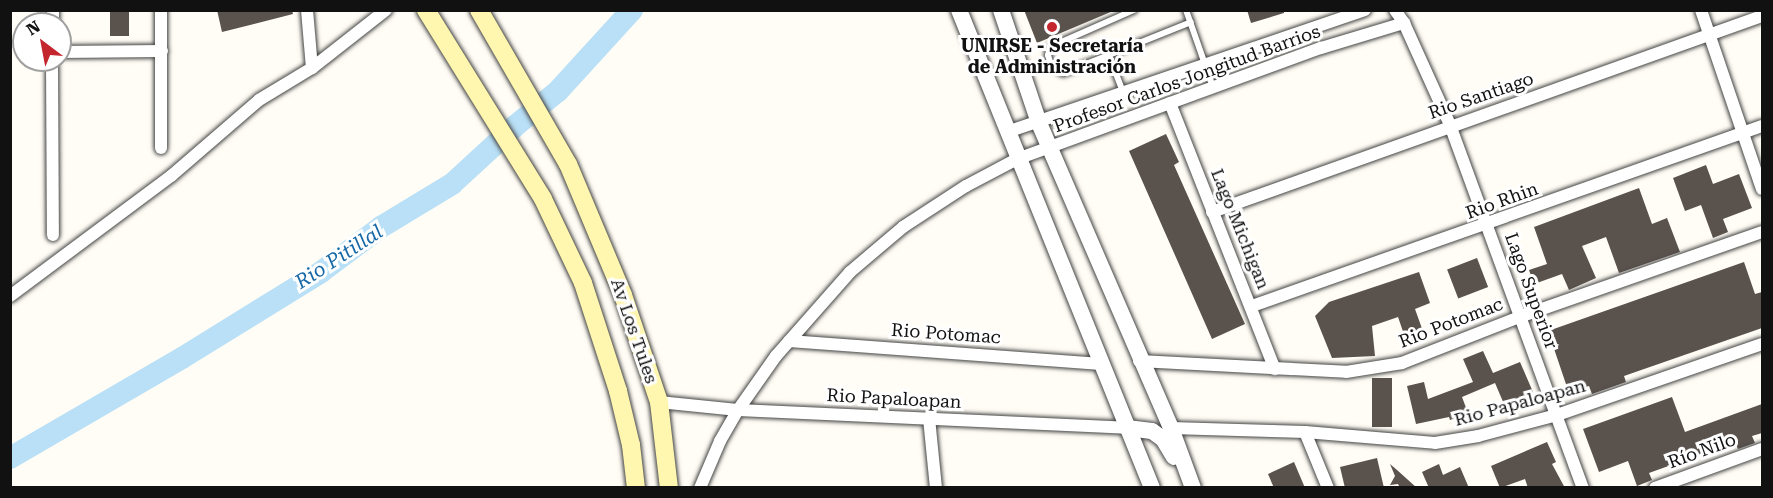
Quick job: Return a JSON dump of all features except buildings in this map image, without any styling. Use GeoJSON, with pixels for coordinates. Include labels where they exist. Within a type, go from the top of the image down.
{"type":"FeatureCollection","features":[{"type":"Feature","properties":{"kind":"main road","name":"Av Los Tules"},"geometry":{"type":"LineString","coordinates":[[426,10],[543,199],[583,283],[604,341],[631,445],[636,488]]}},
{"type":"Feature","properties":{"kind":"main road","name":"Av Los Tules"},"geometry":{"type":"LineString","coordinates":[[479,10],[572,172],[623,295],[658,402],[669,488]]}},
{"type":"Feature","properties":{"kind":"street"},"geometry":{"type":"LineString","coordinates":[[160,148],[161,10]]}},
{"type":"Feature","properties":{"kind":"street"},"geometry":{"type":"LineString","coordinates":[[307,10],[312,68]]}},
{"type":"Feature","properties":{"kind":"street"},"geometry":{"type":"LineString","coordinates":[[10,296],[171,176],[259,100],[312,68],[386,10]]}},
{"type":"Feature","properties":{"kind":"street"},"geometry":{"type":"LineString","coordinates":[[959,10],[1017,159],[1152,488]]}},
{"type":"Feature","properties":{"kind":"street"},"geometry":{"type":"LineString","coordinates":[[1001,10],[1039,123],[1139,361],[1170,428],[1191,488]]}},
{"type":"Feature","properties":{"kind":"street","name":"Profesor Carlos Jongitud Barrios"},"geometry":{"type":"LineString","coordinates":[[1007,132],[1039,123],[1205,63],[1365,10]]}},
{"type":"Feature","properties":{"kind":"street","name":"Lago Superior"},"geometry":{"type":"LineString","coordinates":[[1395,10],[1404,23],[1450,125],[1522,316],[1583,488]]}},
{"type":"Feature","properties":{"kind":"street"},"geometry":{"type":"LineString","coordinates":[[1701,10],[1745,132],[1762,189]]}},
{"type":"Feature","properties":{"kind":"street","name":"Rio Santiago"},"geometry":{"type":"LineString","coordinates":[[1212,212],[1450,125],[1762,16]]}},
{"type":"Feature","properties":{"kind":"street","name":"Profesor Carlos Jongitud Barrios"},"geometry":{"type":"LineString","coordinates":[[700,488],[720,441],[738,410],[789,341],[850,272],[903,227],[966,186],[1017,159],[1050,149],[1321,48],[1404,23]]}},
{"type":"Feature","properties":{"kind":"street"},"geometry":{"type":"LineString","coordinates":[[1315,27],[1321,48]]}},
{"type":"Feature","properties":{"kind":"street"},"geometry":{"type":"LineString","coordinates":[[72,52],[162,51]]}},
{"type":"Feature","properties":{"kind":"street"},"geometry":{"type":"LineString","coordinates":[[51,72],[53,235]]}},
{"type":"Feature","properties":{"kind":"street","name":"Lago Michigan"},"geometry":{"type":"LineString","coordinates":[[1170,103],[1275,369]]}},
{"type":"Feature","properties":{"kind":"street","name":"Rio Rhin"},"geometry":{"type":"LineString","coordinates":[[1252,306],[1488,225],[1762,126]]}},
{"type":"Feature","properties":{"kind":"street","name":"Rio Potomac"},"geometry":{"type":"LineString","coordinates":[[1139,361],[1346,372],[1401,363],[1522,316],[1762,232]]}},
{"type":"Feature","properties":{"kind":"street","name":"Rio Potomac"},"geometry":{"type":"LineString","coordinates":[[789,341],[1101,364]]}},
{"type":"Feature","properties":{"kind":"street","name":"Rio Papaloapan"},"geometry":{"type":"LineString","coordinates":[[1170,428],[1305,432],[1434,443],[1478,436],[1557,415],[1762,344]]}},
{"type":"Feature","properties":{"kind":"street","name":"Rio Papaloapan"},"geometry":{"type":"LineString","coordinates":[[658,402],[738,410],[1127,428]]}},
{"type":"Feature","properties":{"kind":"street"},"geometry":{"type":"LineString","coordinates":[[929,418],[936,488]]}},
{"type":"Feature","properties":{"kind":"street"},"geometry":{"type":"LineString","coordinates":[[1127,428],[1152,431],[1163,439],[1191,488]]}},
{"type":"Feature","properties":{"kind":"street"},"geometry":{"type":"LineString","coordinates":[[1305,432],[1328,488]]}},
{"type":"Feature","properties":{"kind":"street","name":"Río Nilo"},"geometry":{"type":"LineString","coordinates":[[1655,488],[1762,449]]}},
{"type":"Feature","properties":{"kind":"lane"},"geometry":{"type":"LineString","coordinates":[[1134,10],[1050,47],[1048,55],[1051,65],[1064,73],[1191,22]]}},
{"type":"Feature","properties":{"kind":"lane"},"geometry":{"type":"LineString","coordinates":[[1186,10],[1213,87]]}},
{"type":"Feature","properties":{"kind":"lane"},"geometry":{"type":"LineString","coordinates":[[1109,55],[1123,92]]}},
{"type":"Feature","properties":{"kind":"waterway","name":"Rio Pitillal"},"geometry":{"type":"LineString","coordinates":[[10,458],[182,358],[321,272],[381,227],[452,184],[515,126],[558,91],[632,10]]}},
{"type":"Feature","properties":{"kind":"place","name":"UNIRSE - Secretaría de Administración"},"geometry":{"type":"Point","coordinates":[1052,27]}}]}
